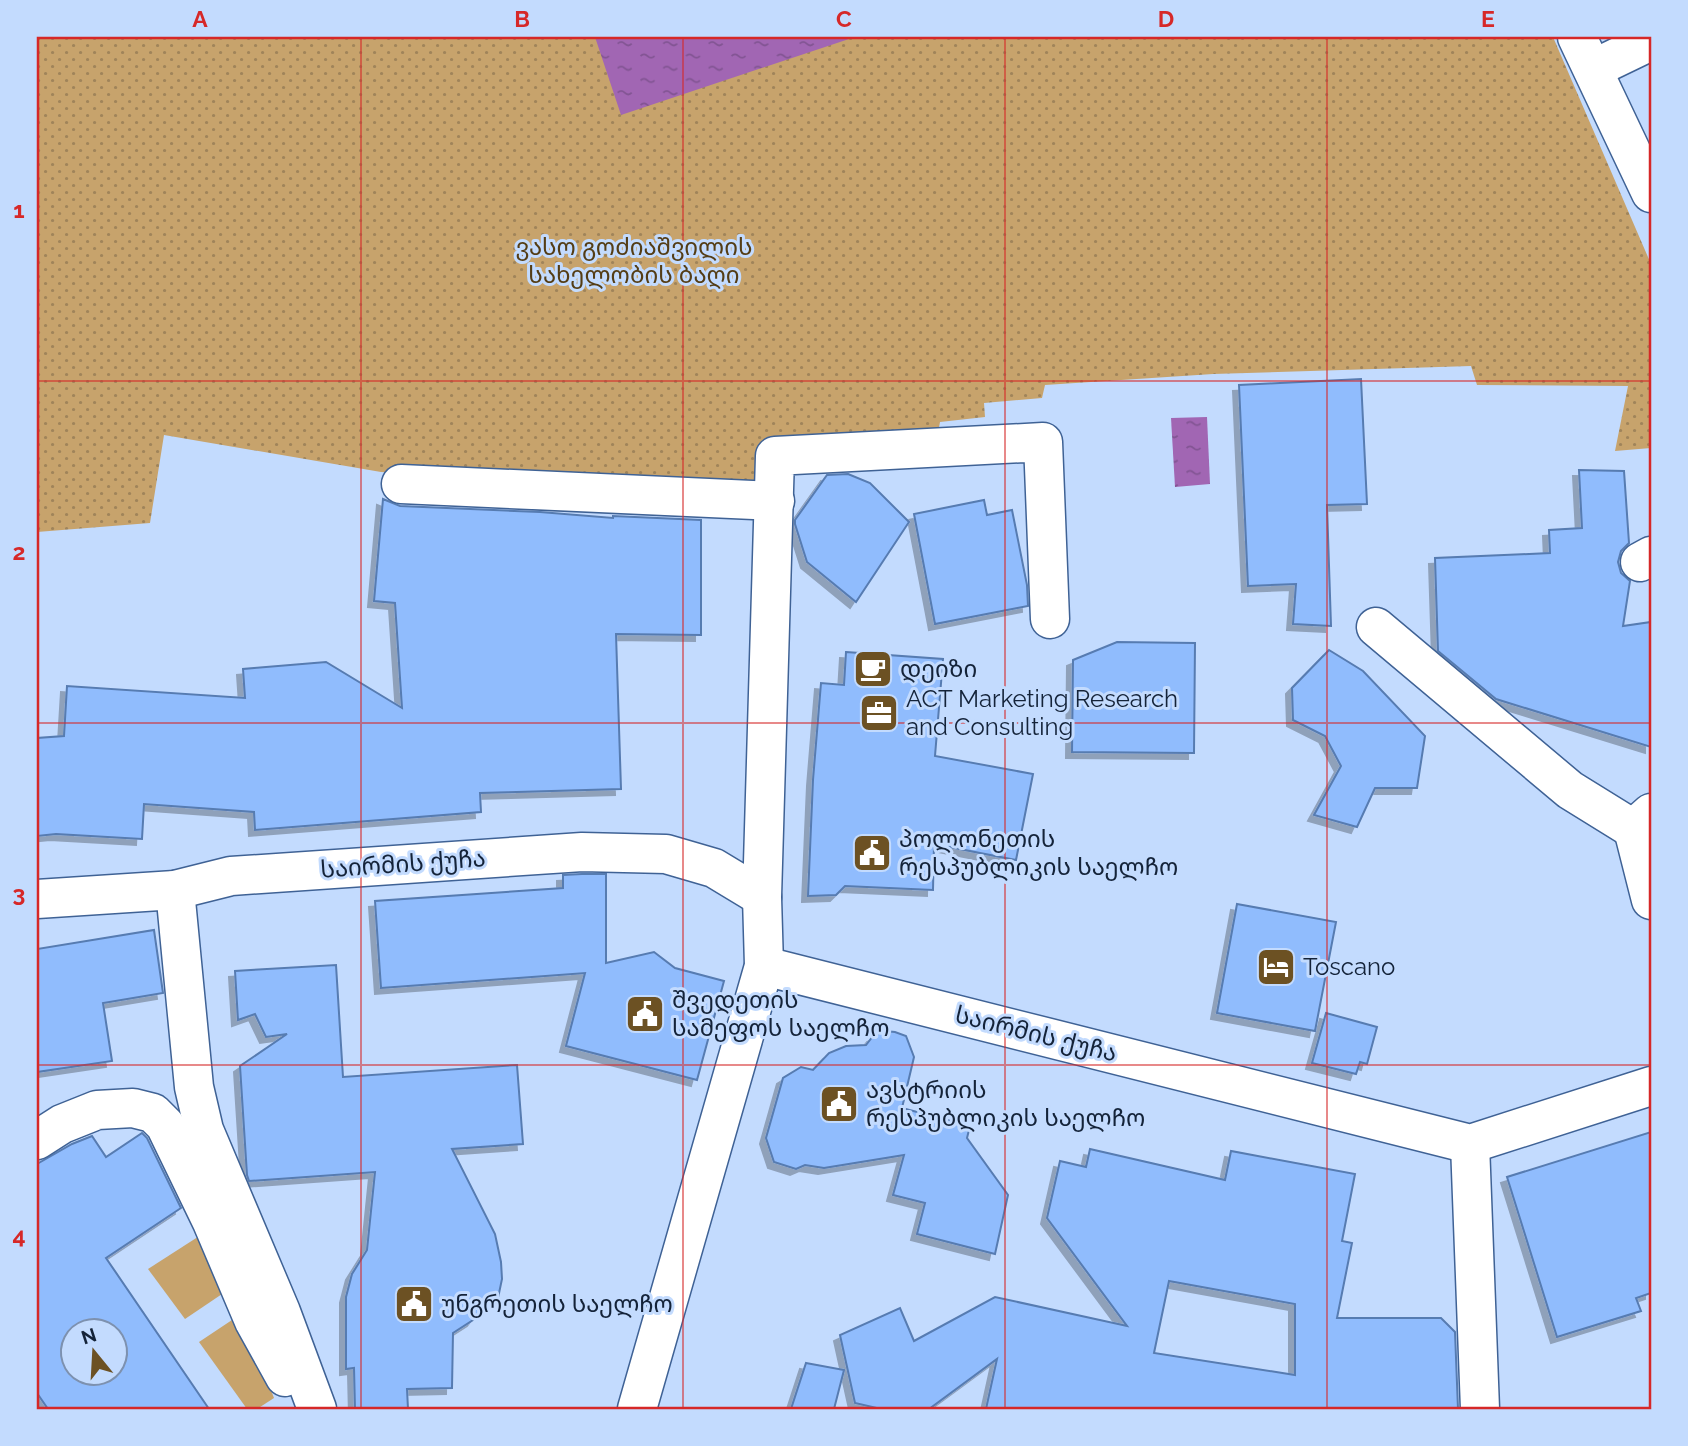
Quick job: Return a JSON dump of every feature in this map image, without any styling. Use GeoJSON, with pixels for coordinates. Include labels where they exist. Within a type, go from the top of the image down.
{"type":"FeatureCollection","features":[{"type":"Feature","properties":{"kind":"street"},"geometry":{"type":"LineString","coordinates":[[1651,41],[1585,53],[1651,193]]}},
{"type":"Feature","properties":{"kind":"street"},"geometry":{"type":"LineString","coordinates":[[637,1409],[764,966],[762,897],[775,456],[1043,442],[1050,619]]}},
{"type":"Feature","properties":{"kind":"street"},"geometry":{"type":"LineString","coordinates":[[401,484],[775,501]]}},
{"type":"Feature","properties":{"kind":"street"},"geometry":{"type":"LineString","coordinates":[[1376,627],[1570,790],[1642,821],[1651,900]]}},
{"type":"Feature","properties":{"kind":"street","name":"საირმის ქუჩა"},"geometry":{"type":"LineString","coordinates":[[37,899],[175,890],[231,876],[582,852],[666,854],[714,868],[762,897]]}},
{"type":"Feature","properties":{"kind":"street"},"geometry":{"type":"LineString","coordinates":[[175,890],[194,1087],[204,1130],[281,1312],[317,1409]]}},
{"type":"Feature","properties":{"kind":"street","name":"საირმის ქუჩა"},"geometry":{"type":"LineString","coordinates":[[764,966],[1470,1144]]}},
{"type":"Feature","properties":{"kind":"street"},"geometry":{"type":"LineString","coordinates":[[1480,1409],[1470,1144],[1651,1086]]}},
{"type":"Feature","properties":{"kind":"street"},"geometry":{"type":"LineString","coordinates":[[37,1140],[62,1124],[97,1110],[133,1108],[153,1112],[165,1125],[212,1222],[254,1321],[303,1409]]}},
{"type":"Feature","properties":{"kind":"green space","name":"ვასო გოძიაშვილის სახელობის ბაღი"},"geometry":{"type":"Polygon","coordinates":[[[37,37],[1553,37],[1651,264],[1651,448],[1615,451],[1628,386],[1477,385],[1471,366],[1213,374],[1045,385],[1042,398],[984,403],[985,417],[940,422],[936,443],[758,449],[757,491],[381,472],[164,435],[150,523],[37,532],[37,37]]]}},
{"type":"Feature","properties":{"kind":"green space"},"geometry":{"type":"Polygon","coordinates":[[[204,1233],[228,1290],[185,1319],[148,1269],[204,1233]]]}},
{"type":"Feature","properties":{"kind":"green space"},"geometry":{"type":"Polygon","coordinates":[[[241,1314],[274,1398],[257,1409],[247,1409],[199,1342],[241,1314]]]}},
{"type":"Feature","properties":{"kind":"water"},"geometry":{"type":"Polygon","coordinates":[[[595,37],[855,37],[621,115],[595,37]]]}},
{"type":"Feature","properties":{"kind":"water"},"geometry":{"type":"Polygon","coordinates":[[[1207,417],[1210,484],[1175,487],[1171,418],[1207,417]]]}},
{"type":"Feature","properties":{"kind":"building"},"geometry":{"type":"Polygon","coordinates":[[[1361,379],[1367,504],[1327,505],[1331,626],[1293,624],[1296,584],[1248,586],[1239,385],[1361,379]]]}},
{"type":"Feature","properties":{"kind":"building"},"geometry":{"type":"Polygon","coordinates":[[[1579,470],[1624,471],[1629,543],[1621,551],[1618,562],[1621,573],[1630,581],[1623,626],[1651,622],[1651,747],[1496,699],[1438,651],[1435,558],[1550,553],[1549,530],[1582,528],[1579,470]]]}},
{"type":"Feature","properties":{"kind":"building"},"geometry":{"type":"Polygon","coordinates":[[[848,474],[870,483],[909,522],[856,602],[807,562],[795,524],[795,520],[827,475],[848,474]]]}},
{"type":"Feature","properties":{"kind":"building"},"geometry":{"type":"Polygon","coordinates":[[[383,499],[400,506],[701,520],[701,635],[616,634],[621,789],[480,793],[481,812],[255,830],[254,812],[144,804],[142,839],[56,834],[37,836],[37,738],[64,736],[67,686],[245,698],[243,669],[326,662],[402,708],[395,603],[374,601],[383,499]]]}},
{"type":"Feature","properties":{"kind":"building"},"geometry":{"type":"Polygon","coordinates":[[[984,500],[987,515],[1012,510],[1027,585],[1028,606],[935,624],[914,514],[984,500]]]}},
{"type":"Feature","properties":{"kind":"building"},"geometry":{"type":"Polygon","coordinates":[[[1117,642],[1195,643],[1194,753],[1072,752],[1073,660],[1117,642]]]}},
{"type":"Feature","properties":{"kind":"building"},"geometry":{"type":"Polygon","coordinates":[[[1329,650],[1363,671],[1425,736],[1417,788],[1375,788],[1357,827],[1314,815],[1341,766],[1325,736],[1293,720],[1292,688],[1329,650]]]}},
{"type":"Feature","properties":{"kind":"building"},"geometry":{"type":"Polygon","coordinates":[[[846,652],[943,659],[935,756],[1033,774],[1016,860],[934,844],[933,890],[845,886],[836,895],[808,896],[821,683],[844,685],[846,652]]]}},
{"type":"Feature","properties":{"kind":"building"},"geometry":{"type":"Polygon","coordinates":[[[606,874],[606,963],[654,952],[675,968],[724,981],[697,1080],[566,1046],[585,973],[381,988],[375,901],[563,888],[563,875],[606,874]]]}},
{"type":"Feature","properties":{"kind":"building","name":"Toscano"},"geometry":{"type":"Polygon","coordinates":[[[1237,904],[1336,922],[1315,1031],[1217,1013],[1237,904]]]}},
{"type":"Feature","properties":{"kind":"building"},"geometry":{"type":"Polygon","coordinates":[[[154,930],[163,993],[103,1003],[112,1061],[37,1072],[37,949],[154,930]]]}},
{"type":"Feature","properties":{"kind":"building"},"geometry":{"type":"Polygon","coordinates":[[[336,965],[343,1077],[517,1065],[523,1144],[452,1149],[495,1234],[502,1279],[498,1298],[489,1299],[473,1320],[453,1333],[452,1388],[407,1389],[408,1409],[355,1409],[354,1368],[346,1369],[346,1297],[352,1274],[367,1250],[375,1172],[249,1181],[247,1175],[240,1066],[287,1034],[266,1037],[255,1014],[238,1020],[235,971],[336,965]]]}},
{"type":"Feature","properties":{"kind":"building"},"geometry":{"type":"Polygon","coordinates":[[[1326,1013],[1377,1027],[1367,1064],[1360,1062],[1356,1074],[1312,1063],[1326,1013]]]}},
{"type":"Feature","properties":{"kind":"building"},"geometry":{"type":"Polygon","coordinates":[[[885,1031],[906,1036],[914,1057],[902,1108],[970,1126],[967,1138],[1008,1195],[995,1254],[917,1234],[925,1203],[893,1195],[904,1155],[824,1168],[805,1165],[796,1169],[774,1162],[766,1138],[783,1078],[801,1067],[813,1070],[829,1053],[846,1046],[866,1045],[873,1036],[885,1031]]]}},
{"type":"Feature","properties":{"kind":"building"},"geometry":{"type":"Polygon","coordinates":[[[1651,1132],[1651,1293],[1636,1298],[1641,1311],[1557,1337],[1507,1177],[1651,1132]]]}},
{"type":"Feature","properties":{"kind":"building"},"geometry":{"type":"Polygon","coordinates":[[[142,1133],[147,1138],[181,1208],[106,1258],[209,1409],[48,1409],[37,1393],[37,1164],[92,1136],[106,1157],[142,1133]]]}},
{"type":"Feature","properties":{"kind":"building"},"geometry":{"type":"Polygon","coordinates":[[[1090,1149],[1225,1180],[1231,1151],[1355,1174],[1342,1241],[1352,1243],[1337,1318],[1441,1318],[1455,1332],[1458,1409],[986,1409],[997,1359],[929,1409],[881,1409],[855,1403],[840,1335],[900,1308],[914,1341],[995,1297],[1127,1326],[1047,1218],[1060,1161],[1086,1167],[1090,1149]],[[1169,1281],[1154,1353],[1295,1375],[1295,1304],[1169,1281]]]}},
{"type":"Feature","properties":{"kind":"building"},"geometry":{"type":"Polygon","coordinates":[[[806,1363],[844,1370],[834,1409],[791,1409],[806,1363]]]}},
{"type":"Feature","properties":{"kind":"place","name":"დეიზი"},"geometry":{"type":"Point","coordinates":[873,669]}},
{"type":"Feature","properties":{"kind":"place","name":"ACT Marketing Research and Consulting"},"geometry":{"type":"Point","coordinates":[879,713]}},
{"type":"Feature","properties":{"kind":"place","name":"პოლონეთის რესპუბლიკის საელჩო"},"geometry":{"type":"Point","coordinates":[872,853]}},
{"type":"Feature","properties":{"kind":"place","name":"Toscano"},"geometry":{"type":"Point","coordinates":[1276,967]}},
{"type":"Feature","properties":{"kind":"place","name":"შვედეთის სამეფოს საელჩო"},"geometry":{"type":"Point","coordinates":[645,1014]}},
{"type":"Feature","properties":{"kind":"place","name":"ავსტრიის რესპუბლიკის საელჩო"},"geometry":{"type":"Point","coordinates":[839,1104]}},
{"type":"Feature","properties":{"kind":"place","name":"უნგრეთის საელჩო"},"geometry":{"type":"Point","coordinates":[414,1304]}}]}
